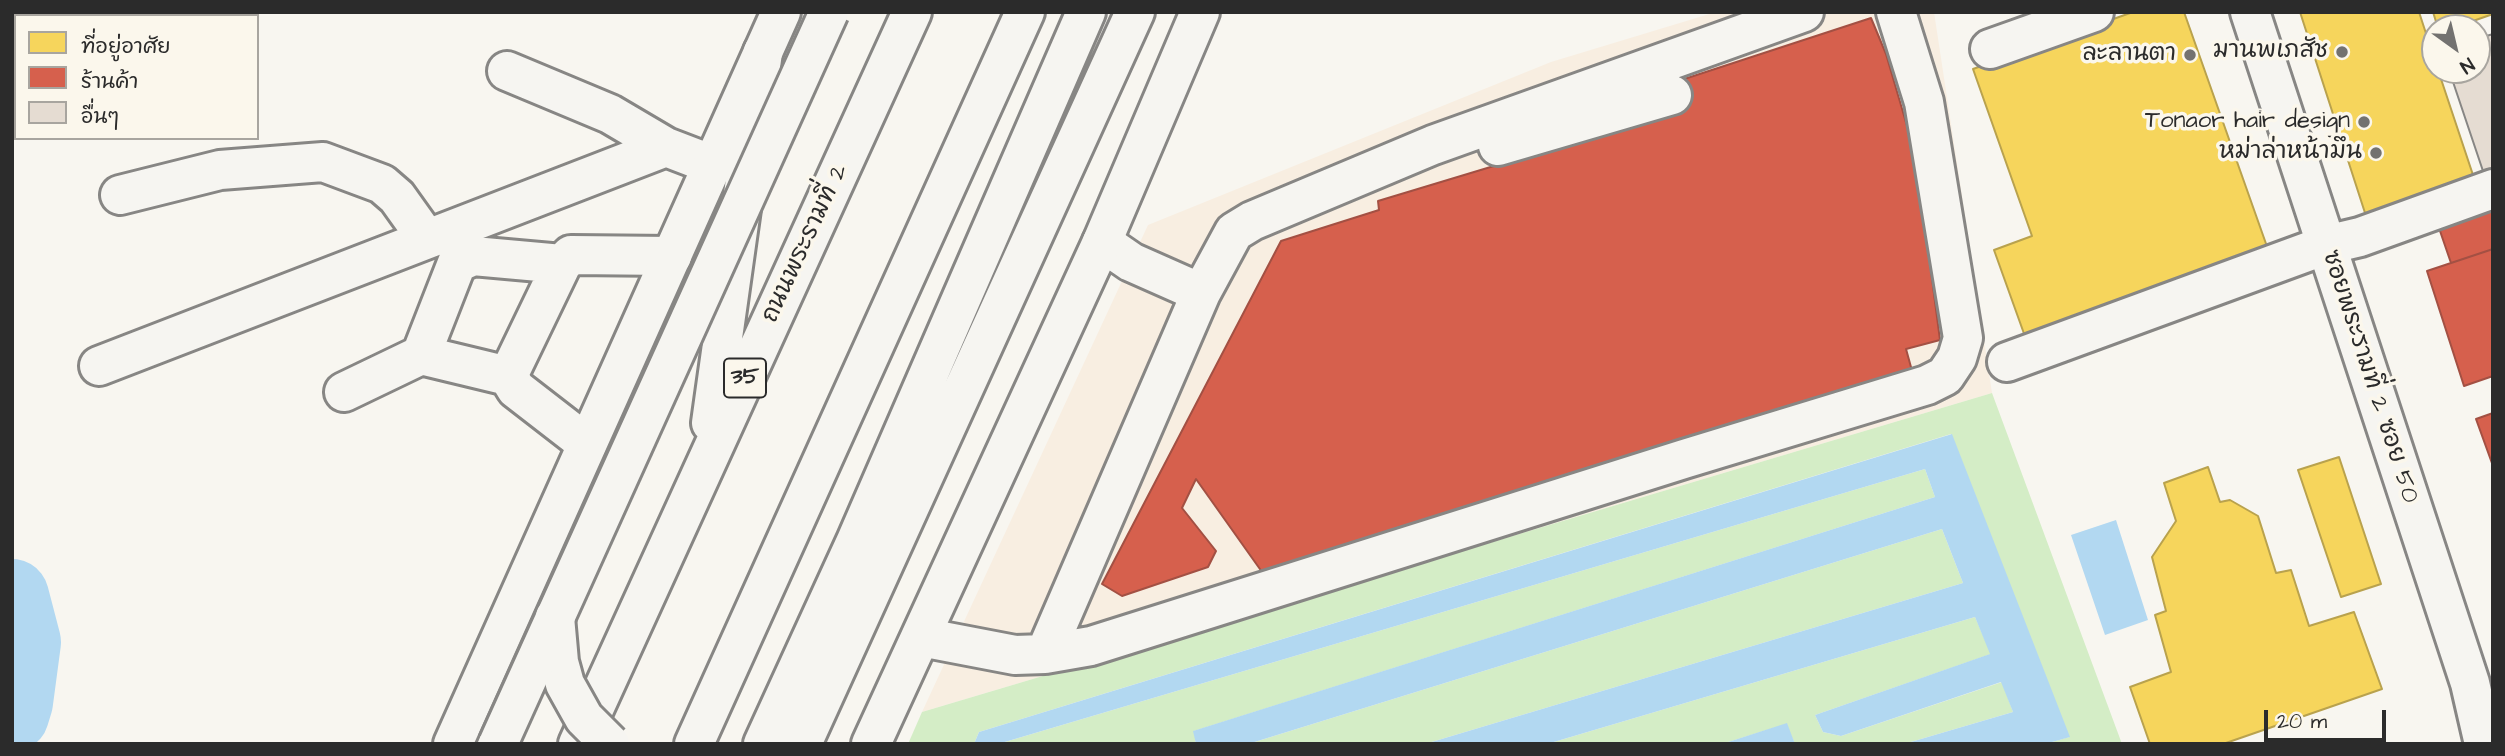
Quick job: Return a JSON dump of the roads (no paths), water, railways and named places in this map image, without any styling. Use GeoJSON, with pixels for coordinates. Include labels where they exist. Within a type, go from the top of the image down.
{"type":"FeatureCollection","features":[{"type":"Feature","properties":{"kind":"main road"},"geometry":{"type":"LineString","coordinates":[[453,744],[781,12]]}},
{"type":"Feature","properties":{"kind":"main road"},"geometry":{"type":"LineString","coordinates":[[498,744],[829,12]]}},
{"type":"Feature","properties":{"kind":"main road","name":"ถนนพระรามที่ 2"},"geometry":{"type":"LineString","coordinates":[[578,744],[912,12]]}},
{"type":"Feature","properties":{"kind":"main road"},"geometry":{"type":"LineString","coordinates":[[601,744],[932,12]]}},
{"type":"Feature","properties":{"kind":"main road"},"geometry":{"type":"LineString","coordinates":[[694,744],[1025,12]]}},
{"type":"Feature","properties":{"kind":"main road"},"geometry":{"type":"LineString","coordinates":[[763,744],[861,528],[1086,12]]}},
{"type":"Feature","properties":{"kind":"main road"},"geometry":{"type":"LineString","coordinates":[[799,739],[1135,12]]}},
{"type":"Feature","properties":{"kind":"main road"},"geometry":{"type":"LineString","coordinates":[[871,744],[1102,242],[1200,12]]}},
{"type":"Feature","properties":{"kind":"main road"},"geometry":{"type":"LineString","coordinates":[[1045,654],[1201,293],[1234,232],[1252,221],[1399,159],[1804,12]]}},
{"type":"Feature","properties":{"kind":"main road"},"geometry":{"type":"LineString","coordinates":[[921,637],[1015,655],[1045,654],[1091,646],[1684,458],[1927,385],[1945,376],[1957,358],[1964,338],[1924,102],[1896,12]]}},
{"type":"Feature","properties":{"kind":"main road"},"geometry":{"type":"LineString","coordinates":[[1990,49],[2094,12]]}},
{"type":"Feature","properties":{"kind":"main road","name":"ซอยพระรามที่ 2 ซอย 50"},"geometry":{"type":"LineString","coordinates":[[2250,12],[2326,245],[2481,680],[2484,744]]}},
{"type":"Feature","properties":{"kind":"main road"},"geometry":{"type":"LineString","coordinates":[[705,466],[764,52]]}},
{"type":"Feature","properties":{"kind":"main road"},"geometry":{"type":"LineString","coordinates":[[507,71],[610,114],[666,147],[713,165]]}},
{"type":"Feature","properties":{"kind":"main road"},"geometry":{"type":"LineString","coordinates":[[1399,159],[1485,150],[1672,95]]}},
{"type":"Feature","properties":{"kind":"main road"},"geometry":{"type":"LineString","coordinates":[[99,366],[666,147]]}},
{"type":"Feature","properties":{"kind":"main road"},"geometry":{"type":"LineString","coordinates":[[120,195],[220,170],[323,162],[382,184],[397,197],[427,239]]}},
{"type":"Feature","properties":{"kind":"main road"},"geometry":{"type":"LineString","coordinates":[[2007,362],[2326,245],[2360,237],[2493,189]]}},
{"type":"Feature","properties":{"kind":"main road"},"geometry":{"type":"LineString","coordinates":[[1102,242],[1131,262],[1201,293]]}},
{"type":"Feature","properties":{"kind":"main road"},"geometry":{"type":"LineString","coordinates":[[421,355],[457,263],[473,256],[562,264]]}},
{"type":"Feature","properties":{"kind":"main road"},"geometry":{"type":"LineString","coordinates":[[508,376],[562,264],[571,256],[672,256]]}},
{"type":"Feature","properties":{"kind":"main road"},"geometry":{"type":"LineString","coordinates":[[344,392],[421,355],[508,376],[516,388],[587,444]]}},
{"type":"Feature","properties":{"kind":"main road"},"geometry":{"type":"LineString","coordinates":[[555,617],[559,662],[565,684],[584,718],[610,744]]}},
{"type":"Feature","properties":{"kind":"water"},"geometry":{"type":"Polygon","coordinates":[[[1952,434],[2070,737],[2045,744],[1904,744],[2013,712],[2001,682],[1841,736],[1823,732],[1815,715],[1990,654],[1975,617],[1547,744],[1425,744],[1963,583],[1942,529],[1248,744],[1196,744],[1193,731],[1935,497],[1925,469],[998,744],[974,744],[979,732],[1952,434]]]}},
{"type":"Feature","properties":{"kind":"water"},"geometry":{"type":"Polygon","coordinates":[[[2116,520],[2148,620],[2105,635],[2071,535],[2116,520]]]}},
{"type":"Feature","properties":{"kind":"water"},"geometry":{"type":"Polygon","coordinates":[[[1787,723],[1795,744],[1722,744],[1787,723]]]}},
{"type":"Feature","properties":{"kind":"waterway"},"geometry":{"type":"LineString","coordinates":[[12,596],[24,642],[12,715]]}},
{"type":"Feature","properties":{"kind":"waterway"},"geometry":{"type":"LineString","coordinates":[[12,703],[16,702]]}},
{"type":"Feature","properties":{"kind":"place","name":"มานพเภสัช"},"geometry":{"type":"Point","coordinates":[2342,52]}},
{"type":"Feature","properties":{"kind":"place","name":"ละลานตา"},"geometry":{"type":"Point","coordinates":[2190,55]}},
{"type":"Feature","properties":{"kind":"place","name":"Tonaor hair design"},"geometry":{"type":"Point","coordinates":[2364,122]}},
{"type":"Feature","properties":{"kind":"place","name":"หม่าล่าหน้ามึน"},"geometry":{"type":"Point","coordinates":[2376,153]}}]}
